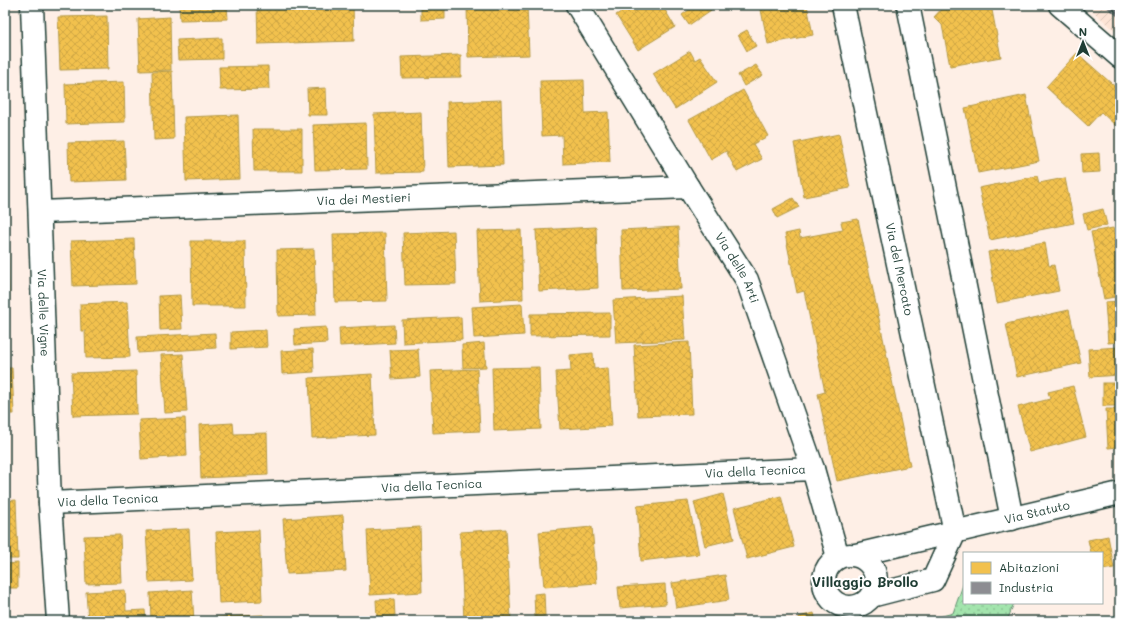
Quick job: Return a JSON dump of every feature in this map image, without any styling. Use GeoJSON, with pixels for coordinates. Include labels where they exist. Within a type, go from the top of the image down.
{"type":"FeatureCollection","features":[{"type":"Feature","properties":{"kind":"street","name":"Via delle Vigne"},"geometry":{"type":"LineString","coordinates":[[32,5],[50,503],[58,621]]}},
{"type":"Feature","properties":{"kind":"street","name":"Via delle Arti"},"geometry":{"type":"LineString","coordinates":[[577,5],[688,187],[747,280],[813,469],[847,556]]}},
{"type":"Feature","properties":{"kind":"street","name":"Via del Mercato"},"geometry":{"type":"LineString","coordinates":[[843,5],[955,532]]}},
{"type":"Feature","properties":{"kind":"street"},"geometry":{"type":"LineString","coordinates":[[908,5],[1012,519]]}},
{"type":"Feature","properties":{"kind":"street"},"geometry":{"type":"LineString","coordinates":[[1060,5],[1120,58]]}},
{"type":"Feature","properties":{"kind":"street","name":"Via dei Mestieri"},"geometry":{"type":"LineString","coordinates":[[40,212],[688,187]]}},
{"type":"Feature","properties":{"kind":"street","name":"Via della Tecnica"},"geometry":{"type":"LineString","coordinates":[[50,503],[813,469]]}},
{"type":"Feature","properties":{"kind":"street","name":"Via Statuto"},"geometry":{"type":"LineString","coordinates":[[847,556],[1120,493]]}},
{"type":"Feature","properties":{"kind":"street"},"geometry":{"type":"LineString","coordinates":[[872,596],[933,580],[955,532]]}},
{"type":"Feature","properties":{"kind":"street"},"geometry":{"type":"LineString","coordinates":[[847,556],[864,559],[870,564],[876,579],[872,596],[866,602],[858,605],[850,614],[828,595],[824,586],[826,569],[831,562],[847,556]]}},
{"type":"Feature","properties":{"kind":"shaded area"},"geometry":{"type":"Polygon","coordinates":[[[1086,5],[1120,5],[1120,35],[1086,5]]]}},
{"type":"Feature","properties":{"kind":"green space"},"geometry":{"type":"Polygon","coordinates":[[[963,585],[963,604],[1014,604],[1007,621],[925,621],[953,613],[963,585]]]}},
{"type":"Feature","properties":{"kind":"building: Abitazioni"},"geometry":{"type":"Polygon","coordinates":[[[179,5],[227,5],[228,19],[180,20],[179,5]]]}},
{"type":"Feature","properties":{"kind":"building: Abitazioni"},"geometry":{"type":"Polygon","coordinates":[[[257,5],[353,5],[354,41],[258,44],[257,5]]]}},
{"type":"Feature","properties":{"kind":"building: Abitazioni"},"geometry":{"type":"Polygon","coordinates":[[[421,5],[445,5],[445,19],[421,20],[421,5]]]}},
{"type":"Feature","properties":{"kind":"building: Abitazioni"},"geometry":{"type":"Polygon","coordinates":[[[467,5],[527,5],[529,55],[468,57],[467,5]]]}},
{"type":"Feature","properties":{"kind":"building: Abitazioni"},"geometry":{"type":"Polygon","coordinates":[[[632,5],[662,5],[675,27],[638,50],[616,15],[632,5]]]}},
{"type":"Feature","properties":{"kind":"building: Abitazioni"},"geometry":{"type":"Polygon","coordinates":[[[696,5],[717,6],[689,25],[682,15],[696,5]]]}},
{"type":"Feature","properties":{"kind":"building: Abitazioni"},"geometry":{"type":"Polygon","coordinates":[[[760,5],[807,5],[813,35],[768,44],[760,5]]]}},
{"type":"Feature","properties":{"kind":"building: Abitazioni"},"geometry":{"type":"Polygon","coordinates":[[[945,5],[991,5],[1001,57],[950,66],[942,25],[934,17],[945,5]]]}},
{"type":"Feature","properties":{"kind":"building: Abitazioni"},"geometry":{"type":"Polygon","coordinates":[[[107,16],[108,69],[60,70],[58,17],[107,16]]]}},
{"type":"Feature","properties":{"kind":"building: Abitazioni"},"geometry":{"type":"Polygon","coordinates":[[[170,17],[171,70],[140,71],[138,19],[170,17]]]}},
{"type":"Feature","properties":{"kind":"building: Abitazioni"},"geometry":{"type":"Polygon","coordinates":[[[747,30],[756,46],[747,51],[738,35],[747,30]]]}},
{"type":"Feature","properties":{"kind":"building: Abitazioni"},"geometry":{"type":"Polygon","coordinates":[[[222,38],[222,59],[178,60],[177,40],[222,38]]]}},
{"type":"Feature","properties":{"kind":"building: Abitazioni"},"geometry":{"type":"Polygon","coordinates":[[[690,51],[695,60],[700,57],[717,82],[675,109],[653,74],[690,51]]]}},
{"type":"Feature","properties":{"kind":"building: Abitazioni"},"geometry":{"type":"Polygon","coordinates":[[[1077,53],[1120,91],[1120,121],[1116,126],[1101,112],[1088,126],[1046,87],[1077,53]]]}},
{"type":"Feature","properties":{"kind":"building: Abitazioni"},"geometry":{"type":"Polygon","coordinates":[[[461,55],[461,77],[402,78],[401,57],[461,55]]]}},
{"type":"Feature","properties":{"kind":"building: Abitazioni"},"geometry":{"type":"Polygon","coordinates":[[[756,65],[763,75],[744,86],[738,75],[756,65]]]}},
{"type":"Feature","properties":{"kind":"building: Abitazioni"},"geometry":{"type":"Polygon","coordinates":[[[268,66],[269,89],[220,90],[219,67],[268,66]]]}},
{"type":"Feature","properties":{"kind":"building: Abitazioni"},"geometry":{"type":"Polygon","coordinates":[[[172,71],[174,139],[154,140],[152,72],[172,71]]]}},
{"type":"Feature","properties":{"kind":"building: Abitazioni"},"geometry":{"type":"Polygon","coordinates":[[[584,80],[585,113],[608,112],[610,162],[563,164],[562,135],[542,136],[540,81],[584,80]]]}},
{"type":"Feature","properties":{"kind":"building: Abitazioni"},"geometry":{"type":"Polygon","coordinates":[[[124,82],[125,122],[66,124],[65,84],[124,82]]]}},
{"type":"Feature","properties":{"kind":"building: Abitazioni"},"geometry":{"type":"Polygon","coordinates":[[[326,88],[327,115],[308,115],[307,89],[326,88]]]}},
{"type":"Feature","properties":{"kind":"building: Abitazioni"},"geometry":{"type":"Polygon","coordinates":[[[743,90],[768,136],[753,144],[762,159],[737,172],[726,151],[711,160],[689,120],[743,90]]]}},
{"type":"Feature","properties":{"kind":"building: Abitazioni"},"geometry":{"type":"Polygon","coordinates":[[[1026,95],[1039,161],[978,173],[965,108],[1026,95]]]}},
{"type":"Feature","properties":{"kind":"building: Abitazioni"},"geometry":{"type":"Polygon","coordinates":[[[501,100],[503,165],[449,167],[447,102],[501,100]]]}},
{"type":"Feature","properties":{"kind":"building: Abitazioni"},"geometry":{"type":"Polygon","coordinates":[[[421,112],[423,172],[376,173],[374,114],[421,112]]]}},
{"type":"Feature","properties":{"kind":"building: Abitazioni"},"geometry":{"type":"Polygon","coordinates":[[[238,115],[240,179],[186,181],[184,117],[238,115]]]}},
{"type":"Feature","properties":{"kind":"building: Abitazioni"},"geometry":{"type":"Polygon","coordinates":[[[366,123],[367,169],[315,170],[313,125],[366,123]]]}},
{"type":"Feature","properties":{"kind":"building: Abitazioni"},"geometry":{"type":"Polygon","coordinates":[[[253,129],[302,129],[302,171],[254,171],[253,129]]]}},
{"type":"Feature","properties":{"kind":"building: Abitazioni"},"geometry":{"type":"Polygon","coordinates":[[[839,134],[850,188],[804,197],[794,143],[839,134]]]}},
{"type":"Feature","properties":{"kind":"building: Abitazioni"},"geometry":{"type":"Polygon","coordinates":[[[124,141],[126,180],[69,182],[68,143],[124,141]]]}},
{"type":"Feature","properties":{"kind":"building: Abitazioni"},"geometry":{"type":"Polygon","coordinates":[[[1099,153],[1100,172],[1082,173],[1081,154],[1099,153]]]}},
{"type":"Feature","properties":{"kind":"building: Abitazioni"},"geometry":{"type":"Polygon","coordinates":[[[1037,176],[1039,183],[1065,178],[1074,223],[990,240],[979,188],[1037,176]]]}},
{"type":"Feature","properties":{"kind":"building: Abitazioni"},"geometry":{"type":"Polygon","coordinates":[[[793,198],[799,207],[777,218],[773,209],[793,198]]]}},
{"type":"Feature","properties":{"kind":"building: Abitazioni"},"geometry":{"type":"Polygon","coordinates":[[[1103,209],[1107,225],[1087,230],[1083,214],[1103,209]]]}},
{"type":"Feature","properties":{"kind":"building: Abitazioni"},"geometry":{"type":"Polygon","coordinates":[[[858,219],[910,466],[837,481],[818,394],[825,392],[804,291],[797,293],[785,234],[799,231],[800,238],[843,230],[841,222],[858,219]]]}},
{"type":"Feature","properties":{"kind":"building: Abitazioni"},"geometry":{"type":"Polygon","coordinates":[[[596,227],[598,288],[539,291],[536,230],[596,227]]]}},
{"type":"Feature","properties":{"kind":"building: Abitazioni"},"geometry":{"type":"Polygon","coordinates":[[[678,227],[681,289],[623,291],[621,230],[678,227]]]}},
{"type":"Feature","properties":{"kind":"building: Abitazioni"},"geometry":{"type":"Polygon","coordinates":[[[1113,228],[1120,260],[1120,296],[1104,299],[1091,232],[1113,228]]]}},
{"type":"Feature","properties":{"kind":"building: Abitazioni"},"geometry":{"type":"Polygon","coordinates":[[[521,230],[523,299],[480,301],[477,231],[521,230]]]}},
{"type":"Feature","properties":{"kind":"building: Abitazioni"},"geometry":{"type":"Polygon","coordinates":[[[454,231],[456,284],[405,285],[403,233],[454,231]]]}},
{"type":"Feature","properties":{"kind":"building: Abitazioni"},"geometry":{"type":"Polygon","coordinates":[[[385,233],[387,301],[335,302],[333,234],[385,233]]]}},
{"type":"Feature","properties":{"kind":"building: Abitazioni"},"geometry":{"type":"Polygon","coordinates":[[[134,239],[136,284],[73,286],[71,241],[134,239]]]}},
{"type":"Feature","properties":{"kind":"building: Abitazioni"},"geometry":{"type":"Polygon","coordinates":[[[191,241],[245,241],[246,306],[192,306],[191,241]]]}},
{"type":"Feature","properties":{"kind":"building: Abitazioni"},"geometry":{"type":"Polygon","coordinates":[[[1045,243],[1049,266],[1054,265],[1059,291],[997,303],[988,252],[1045,243]]]}},
{"type":"Feature","properties":{"kind":"building: Abitazioni"},"geometry":{"type":"Polygon","coordinates":[[[314,249],[316,315],[278,316],[277,250],[314,249]]]}},
{"type":"Feature","properties":{"kind":"building: Abitazioni"},"geometry":{"type":"Polygon","coordinates":[[[5,253],[8,253],[9,302],[5,302],[5,253]]]}},
{"type":"Feature","properties":{"kind":"building: Abitazioni"},"geometry":{"type":"Polygon","coordinates":[[[180,295],[182,329],[160,330],[159,296],[180,295]]]}},
{"type":"Feature","properties":{"kind":"building: Abitazioni"},"geometry":{"type":"Polygon","coordinates":[[[682,296],[685,340],[616,343],[613,300],[682,296]]]}},
{"type":"Feature","properties":{"kind":"building: Abitazioni"},"geometry":{"type":"Polygon","coordinates":[[[1120,301],[1120,342],[1108,343],[1105,302],[1120,301]]]}},
{"type":"Feature","properties":{"kind":"building: Abitazioni"},"geometry":{"type":"Polygon","coordinates":[[[127,302],[130,357],[86,358],[85,331],[81,331],[80,304],[127,302]]]}},
{"type":"Feature","properties":{"kind":"building: Abitazioni"},"geometry":{"type":"Polygon","coordinates":[[[522,304],[524,335],[474,338],[472,307],[522,304]]]}},
{"type":"Feature","properties":{"kind":"building: Abitazioni"},"geometry":{"type":"Polygon","coordinates":[[[1069,310],[1081,363],[1017,377],[1006,324],[1069,310]]]}},
{"type":"Feature","properties":{"kind":"building: Abitazioni"},"geometry":{"type":"Polygon","coordinates":[[[610,313],[610,335],[530,336],[530,314],[610,313]]]}},
{"type":"Feature","properties":{"kind":"building: Abitazioni"},"geometry":{"type":"Polygon","coordinates":[[[461,317],[462,340],[403,343],[402,320],[461,317]]]}},
{"type":"Feature","properties":{"kind":"building: Abitazioni"},"geometry":{"type":"Polygon","coordinates":[[[394,325],[395,343],[340,346],[339,328],[394,325]]]}},
{"type":"Feature","properties":{"kind":"building: Abitazioni"},"geometry":{"type":"Polygon","coordinates":[[[326,327],[327,343],[295,345],[294,329],[326,327]]]}},
{"type":"Feature","properties":{"kind":"building: Abitazioni"},"geometry":{"type":"Polygon","coordinates":[[[266,330],[267,347],[231,349],[231,332],[266,330]]]}},
{"type":"Feature","properties":{"kind":"building: Abitazioni"},"geometry":{"type":"Polygon","coordinates":[[[215,333],[216,348],[138,353],[137,337],[215,333]]]}},
{"type":"Feature","properties":{"kind":"building: Abitazioni"},"geometry":{"type":"Polygon","coordinates":[[[689,342],[692,414],[638,416],[634,345],[689,342]]]}},
{"type":"Feature","properties":{"kind":"building: Abitazioni"},"geometry":{"type":"Polygon","coordinates":[[[484,343],[486,367],[463,368],[462,345],[484,343]]]}},
{"type":"Feature","properties":{"kind":"building: Abitazioni"},"geometry":{"type":"Polygon","coordinates":[[[1120,347],[1120,375],[1090,377],[1088,349],[1120,347]]]}},
{"type":"Feature","properties":{"kind":"building: Abitazioni"},"geometry":{"type":"Polygon","coordinates":[[[313,349],[314,372],[282,374],[281,351],[313,349]]]}},
{"type":"Feature","properties":{"kind":"building: Abitazioni"},"geometry":{"type":"Polygon","coordinates":[[[418,349],[420,377],[392,379],[390,350],[418,349]]]}},
{"type":"Feature","properties":{"kind":"building: Abitazioni"},"geometry":{"type":"Polygon","coordinates":[[[593,353],[594,369],[608,368],[612,426],[560,429],[556,372],[571,371],[570,355],[593,353]]]}},
{"type":"Feature","properties":{"kind":"building: Abitazioni"},"geometry":{"type":"Polygon","coordinates":[[[183,354],[187,412],[165,413],[161,355],[183,354]]]}},
{"type":"Feature","properties":{"kind":"building: Abitazioni"},"geometry":{"type":"Polygon","coordinates":[[[539,367],[541,429],[494,431],[492,368],[539,367]]]}},
{"type":"Feature","properties":{"kind":"building: Abitazioni"},"geometry":{"type":"Polygon","coordinates":[[[5,368],[12,368],[14,414],[5,414],[5,368]]]}},
{"type":"Feature","properties":{"kind":"building: Abitazioni"},"geometry":{"type":"Polygon","coordinates":[[[477,369],[480,431],[433,433],[430,371],[477,369]]]}},
{"type":"Feature","properties":{"kind":"building: Abitazioni"},"geometry":{"type":"Polygon","coordinates":[[[136,371],[137,414],[73,416],[71,373],[136,371]]]}},
{"type":"Feature","properties":{"kind":"building: Abitazioni"},"geometry":{"type":"Polygon","coordinates":[[[372,374],[375,435],[312,438],[309,378],[372,374]]]}},
{"type":"Feature","properties":{"kind":"building: Abitazioni"},"geometry":{"type":"Polygon","coordinates":[[[1103,383],[1120,383],[1120,406],[1103,406],[1103,383]]]}},
{"type":"Feature","properties":{"kind":"building: Abitazioni"},"geometry":{"type":"Polygon","coordinates":[[[1073,386],[1086,437],[1030,452],[1018,407],[1050,399],[1048,392],[1073,386]]]}},
{"type":"Feature","properties":{"kind":"building: Abitazioni"},"geometry":{"type":"Polygon","coordinates":[[[1106,409],[1120,409],[1120,447],[1108,448],[1106,409]]]}},
{"type":"Feature","properties":{"kind":"building: Abitazioni"},"geometry":{"type":"Polygon","coordinates":[[[185,418],[187,456],[141,459],[139,420],[185,418]]]}},
{"type":"Feature","properties":{"kind":"building: Abitazioni"},"geometry":{"type":"Polygon","coordinates":[[[233,423],[234,434],[267,433],[268,475],[201,478],[199,425],[233,423]]]}},
{"type":"Feature","properties":{"kind":"building: Abitazioni"},"geometry":{"type":"Polygon","coordinates":[[[723,494],[734,539],[705,546],[694,502],[723,494]]]}},
{"type":"Feature","properties":{"kind":"building: Abitazioni"},"geometry":{"type":"Polygon","coordinates":[[[781,496],[794,547],[747,559],[734,508],[781,496]]]}},
{"type":"Feature","properties":{"kind":"building: Abitazioni"},"geometry":{"type":"Polygon","coordinates":[[[16,500],[18,559],[5,559],[5,501],[16,500]]]}},
{"type":"Feature","properties":{"kind":"building: Abitazioni"},"geometry":{"type":"Polygon","coordinates":[[[688,501],[699,554],[641,561],[637,506],[688,501]]]}},
{"type":"Feature","properties":{"kind":"building: Abitazioni"},"geometry":{"type":"Polygon","coordinates":[[[343,515],[346,571],[287,574],[283,519],[343,515]]]}},
{"type":"Feature","properties":{"kind":"building: Abitazioni"},"geometry":{"type":"Polygon","coordinates":[[[420,527],[422,592],[370,595],[367,530],[420,527]]]}},
{"type":"Feature","properties":{"kind":"building: Abitazioni"},"geometry":{"type":"Polygon","coordinates":[[[592,527],[597,583],[544,587],[539,532],[592,527]]]}},
{"type":"Feature","properties":{"kind":"building: Abitazioni"},"geometry":{"type":"Polygon","coordinates":[[[189,529],[192,580],[149,582],[146,531],[189,529]]]}},
{"type":"Feature","properties":{"kind":"building: Abitazioni"},"geometry":{"type":"Polygon","coordinates":[[[506,529],[511,620],[464,621],[460,532],[506,529]]]}},
{"type":"Feature","properties":{"kind":"building: Abitazioni"},"geometry":{"type":"Polygon","coordinates":[[[259,530],[262,601],[219,603],[216,532],[259,530]]]}},
{"type":"Feature","properties":{"kind":"building: Abitazioni"},"geometry":{"type":"Polygon","coordinates":[[[120,535],[122,583],[86,584],[84,536],[120,535]]]}},
{"type":"Feature","properties":{"kind":"building: Abitazioni"},"geometry":{"type":"Polygon","coordinates":[[[1108,536],[1114,568],[1103,570],[1103,552],[1091,552],[1088,540],[1108,536]]]}},
{"type":"Feature","properties":{"kind":"building: Abitazioni"},"geometry":{"type":"Polygon","coordinates":[[[18,563],[18,588],[5,588],[5,564],[18,563]]]}},
{"type":"Feature","properties":{"kind":"building: Abitazioni"},"geometry":{"type":"Polygon","coordinates":[[[725,575],[729,600],[676,608],[672,583],[725,575]]]}},
{"type":"Feature","properties":{"kind":"building: Abitazioni"},"geometry":{"type":"Polygon","coordinates":[[[665,584],[666,604],[620,608],[618,587],[665,584]]]}},
{"type":"Feature","properties":{"kind":"building: Abitazioni"},"geometry":{"type":"Polygon","coordinates":[[[125,590],[126,611],[145,610],[146,621],[88,621],[86,592],[125,590]]]}},
{"type":"Feature","properties":{"kind":"building: Abitazioni"},"geometry":{"type":"Polygon","coordinates":[[[192,590],[194,621],[151,621],[150,593],[192,590]]]}},
{"type":"Feature","properties":{"kind":"building: Abitazioni"},"geometry":{"type":"Polygon","coordinates":[[[544,593],[545,616],[535,617],[534,594],[544,593]]]}},
{"type":"Feature","properties":{"kind":"building: Abitazioni"},"geometry":{"type":"Polygon","coordinates":[[[394,599],[395,616],[377,617],[376,600],[394,599]]]}},
{"type":"Feature","properties":{"kind":"building: Abitazioni"},"geometry":{"type":"Polygon","coordinates":[[[814,613],[816,621],[800,621],[799,617],[814,613]]]}},
{"type":"Feature","properties":{"kind":"building: Abitazioni"},"geometry":{"type":"Polygon","coordinates":[[[263,615],[263,621],[200,621],[200,618],[263,615]]]}},
{"type":"Feature","properties":{"kind":"building: Industria"},"geometry":{"type":"Polygon","coordinates":[[[1105,5],[1120,5],[1120,18],[1105,5]]]}},
{"type":"Feature","properties":{"kind":"district","name":"Villaggio Brollo"},"geometry":{"type":"Point","coordinates":[865,582]}}]}
